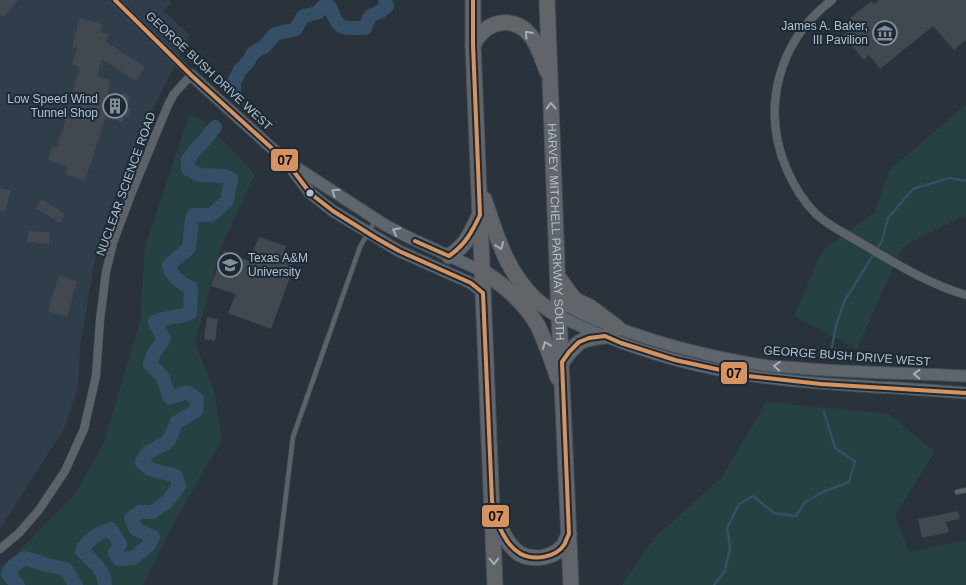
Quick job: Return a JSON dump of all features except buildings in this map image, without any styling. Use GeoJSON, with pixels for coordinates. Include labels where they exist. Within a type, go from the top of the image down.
{"type":"FeatureCollection","features":[{"type":"Feature","properties":{"kind":"highway"},"geometry":{"type":"LineString","coordinates":[[473,0],[473,46],[495,585]]}},
{"type":"Feature","properties":{"kind":"highway","name":"HARVEY MITCHELL PARKWAY SOUTH"},"geometry":{"type":"LineString","coordinates":[[547,0],[571,585]]}},
{"type":"Feature","properties":{"kind":"highway"},"geometry":{"type":"LineString","coordinates":[[473,46],[482,32],[492,25],[504,22],[516,24],[524,29],[533,39],[550,77]]}},
{"type":"Feature","properties":{"kind":"highway"},"geometry":{"type":"LineString","coordinates":[[479,183],[502,250],[516,277],[535,298],[559,316]]}},
{"type":"Feature","properties":{"kind":"highway"},"geometry":{"type":"LineString","coordinates":[[449,256],[462,247],[480,215]]}},
{"type":"Feature","properties":{"kind":"highway"},"geometry":{"type":"LineString","coordinates":[[482,271],[510,292],[526,308],[538,326],[563,391]]}},
{"type":"Feature","properties":{"kind":"highway"},"geometry":{"type":"LineString","coordinates":[[558,277],[575,300],[590,307],[611,332],[579,342],[562,362]]}},
{"type":"Feature","properties":{"kind":"highway"},"geometry":{"type":"LineString","coordinates":[[492,501],[501,531],[513,548],[521,554],[533,558],[550,555],[564,545],[569,534]]}},
{"type":"Feature","properties":{"kind":"main road","name":"GEORGE BUSH DRIVE WEST"},"geometry":{"type":"LineString","coordinates":[[192,75],[286,161],[310,193],[333,211],[399,251],[471,283],[483,293]]}},
{"type":"Feature","properties":{"kind":"main road","name":"GEORGE BUSH DRIVE WEST"},"geometry":{"type":"LineString","coordinates":[[286,161],[376,219],[410,238],[482,271]]}},
{"type":"Feature","properties":{"kind":"main road","name":"GEORGE BUSH DRIVE WEST"},"geometry":{"type":"LineString","coordinates":[[559,300],[611,332],[621,343],[684,362],[748,376],[821,384],[966,392]]}},
{"type":"Feature","properties":{"kind":"main road","name":"GEORGE BUSH DRIVE WEST"},"geometry":{"type":"LineString","coordinates":[[559,316],[577,325],[654,341],[707,355],[770,366],[825,371],[966,376]]}},
{"type":"Feature","properties":{"kind":"street","name":"GEORGE BUSH DRIVE WEST"},"geometry":{"type":"LineString","coordinates":[[115,0],[192,75]]}},
{"type":"Feature","properties":{"kind":"street"},"geometry":{"type":"LineString","coordinates":[[832,0],[807,24],[794,42],[778,80],[774,119],[778,144],[791,178],[806,203],[831,226],[938,286],[966,295]]}},
{"type":"Feature","properties":{"kind":"street","name":"NUCLEAR SCIENCE ROAD"},"geometry":{"type":"LineString","coordinates":[[0,549],[19,533],[39,510],[65,472],[84,429],[96,376],[106,272],[113,243],[168,105],[174,94],[192,75]]}},
{"type":"Feature","properties":{"kind":"lane"},"geometry":{"type":"LineString","coordinates":[[275,585],[293,437],[360,247],[376,219]]}},
{"type":"Feature","properties":{"kind":"lane"},"geometry":{"type":"LineString","coordinates":[[958,492],[966,490]]}},
{"type":"Feature","properties":{"kind":"shaded area"},"geometry":{"type":"Polygon","coordinates":[[[0,0],[168,0],[173,3],[162,10],[190,35],[129,158],[96,253],[80,346],[78,387],[64,429],[0,529],[0,0]]]}},
{"type":"Feature","properties":{"kind":"green space"},"geometry":{"type":"Polygon","coordinates":[[[966,104],[966,217],[959,218],[902,247],[857,349],[794,316],[822,251],[874,213],[890,170],[966,104]]]}},
{"type":"Feature","properties":{"kind":"green space"},"geometry":{"type":"Polygon","coordinates":[[[189,115],[203,120],[255,174],[221,248],[195,342],[215,394],[222,440],[171,528],[143,585],[0,585],[0,565],[10,560],[75,494],[103,445],[140,322],[145,247],[189,115]]]}},
{"type":"Feature","properties":{"kind":"green space"},"geometry":{"type":"Polygon","coordinates":[[[766,402],[889,414],[935,452],[895,515],[909,552],[966,540],[966,585],[622,585],[654,538],[722,477],[766,402]]]}},
{"type":"Feature","properties":{"kind":"waterway"},"geometry":{"type":"LineString","coordinates":[[234,91],[234,82],[240,70],[253,53],[265,46],[275,34],[296,29],[303,16],[317,13],[325,5],[330,7],[336,20],[342,26],[346,28],[365,28],[370,16],[387,6],[385,0]]}},
{"type":"Feature","properties":{"kind":"waterway"},"geometry":{"type":"LineString","coordinates":[[105,585],[100,570],[82,551],[87,543],[101,532],[111,529],[120,544],[115,553],[119,559],[133,558],[148,546],[153,537],[136,529],[131,518],[140,512],[153,512],[166,503],[179,486],[176,476],[150,469],[142,462],[147,453],[168,442],[177,422],[196,411],[197,399],[187,392],[170,398],[162,376],[150,364],[154,353],[164,339],[155,322],[190,313],[191,288],[174,276],[169,265],[189,248],[194,215],[211,215],[227,201],[231,179],[225,176],[200,175],[188,169],[188,160],[215,127]]}},
{"type":"Feature","properties":{"kind":"waterway"},"geometry":{"type":"LineString","coordinates":[[832,347],[836,325],[845,300],[882,241],[888,218],[913,189],[949,178],[966,181]]}},
{"type":"Feature","properties":{"kind":"waterway"},"geometry":{"type":"LineString","coordinates":[[714,585],[725,571],[730,547],[727,528],[739,504],[753,496],[774,513],[796,516],[805,502],[825,491],[849,482],[855,461],[835,448],[824,412]]}},
{"type":"Feature","properties":{"kind":"waterway"},"geometry":{"type":"LineString","coordinates":[[18,585],[8,574],[14,565],[25,558],[66,569],[76,585]]}},
{"type":"Feature","properties":{"kind":"transit line","name":"07"},"geometry":{"type":"LineString","coordinates":[[115,0],[191,75],[286,161],[310,193],[333,211],[376,238],[399,251],[471,283],[483,293],[492,501],[501,530],[513,548],[521,554],[532,557],[551,555],[565,544],[569,534],[562,362],[579,342],[589,338],[605,336],[675,360],[748,376],[821,384],[966,393]]}},
{"type":"Feature","properties":{"kind":"transit line","name":"07"},"geometry":{"type":"LineString","coordinates":[[415,241],[449,256],[468,238],[480,215],[473,0]]}},
{"type":"Feature","properties":{"kind":"place","name":"James A. Baker, III Pavilion"},"geometry":{"type":"Point","coordinates":[885,33]}},
{"type":"Feature","properties":{"kind":"place","name":"Low Speed Wind Tunnel Shop"},"geometry":{"type":"Point","coordinates":[115,106]}},
{"type":"Feature","properties":{"kind":"place","name":"Texas A&M University"},"geometry":{"type":"Point","coordinates":[230,265]}}]}
